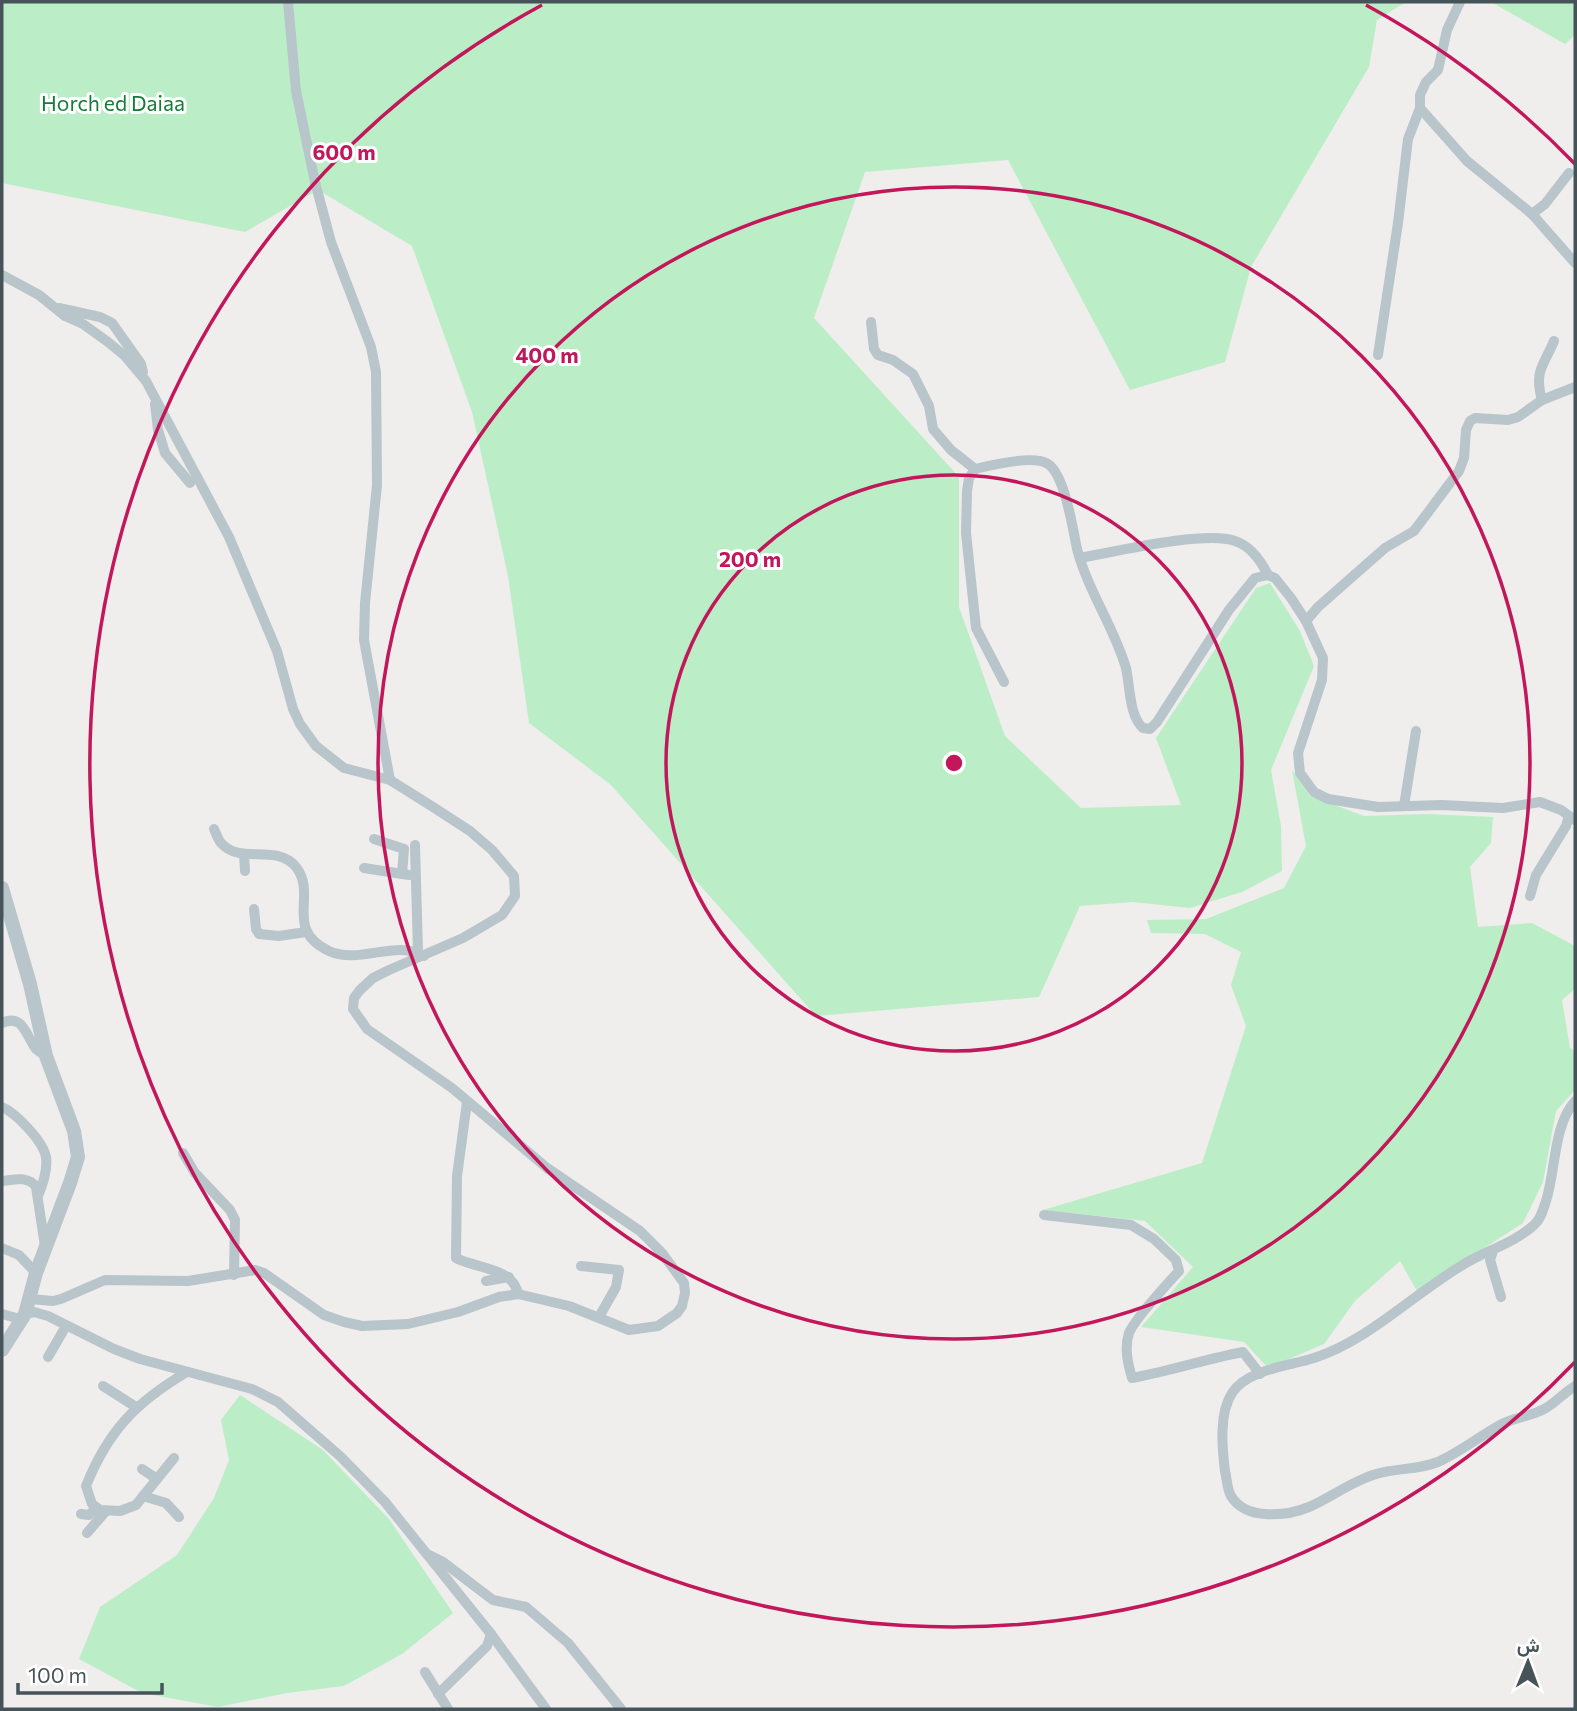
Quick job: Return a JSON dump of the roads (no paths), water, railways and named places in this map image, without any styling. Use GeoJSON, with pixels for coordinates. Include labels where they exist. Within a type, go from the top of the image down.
{"type":"FeatureCollection","features":[{"type":"Feature","properties":{"kind":"street"},"geometry":{"type":"LineString","coordinates":[[288,2],[296,91],[315,183],[331,242],[371,347],[376,372],[377,485],[364,640],[390,780]]}},
{"type":"Feature","properties":{"kind":"street"},"geometry":{"type":"LineString","coordinates":[[1378,355],[1408,139],[1420,108],[1420,95],[1426,82],[1438,70],[1447,30],[1460,2]]}},
{"type":"Feature","properties":{"kind":"street"},"geometry":{"type":"LineString","coordinates":[[1420,108],[1473,167],[1532,214],[1575,263]]}},
{"type":"Feature","properties":{"kind":"street"},"geometry":{"type":"LineString","coordinates":[[1532,214],[1545,204],[1570,173]]}},
{"type":"Feature","properties":{"kind":"street"},"geometry":{"type":"LineString","coordinates":[[2,275],[39,295],[65,316],[83,324],[117,349],[146,381]]}},
{"type":"Feature","properties":{"kind":"street"},"geometry":{"type":"LineString","coordinates":[[30,1299],[61,1299],[105,1280],[188,1282],[255,1270],[264,1273],[324,1315],[362,1326],[408,1324],[458,1312],[499,1297],[518,1294],[560,1304],[629,1330],[658,1326],[677,1313],[685,1293],[684,1283],[662,1253],[640,1231],[547,1168],[453,1088],[367,1029],[353,1009],[354,999],[373,978],[421,954],[463,938],[502,915],[515,896],[514,876],[492,850],[470,831],[390,780],[344,768],[316,746],[300,724],[289,698],[277,651],[229,537],[146,381],[141,364],[112,323],[100,317],[54,307]]}},
{"type":"Feature","properties":{"kind":"street"},"geometry":{"type":"LineString","coordinates":[[871,322],[874,349],[878,355],[893,360],[913,374],[929,406],[933,429],[951,450],[975,469],[1020,461],[1040,461],[1054,470],[1080,558],[1124,663],[1140,725],[1147,729],[1157,722],[1228,610],[1255,578],[1268,575]]}},
{"type":"Feature","properties":{"kind":"street"},"geometry":{"type":"LineString","coordinates":[[1542,400],[1537,383],[1538,373],[1553,341]]}},
{"type":"Feature","properties":{"kind":"street"},"geometry":{"type":"LineString","coordinates":[[1306,621],[1385,548],[1414,531],[1459,471],[1470,421],[1475,418],[1508,420],[1542,400],[1575,387]]}},
{"type":"Feature","properties":{"kind":"street"},"geometry":{"type":"LineString","coordinates":[[155,398],[158,430],[165,453],[190,483]]}},
{"type":"Feature","properties":{"kind":"street"},"geometry":{"type":"LineString","coordinates":[[975,469],[967,491],[966,533],[976,628],[1004,682]]}},
{"type":"Feature","properties":{"kind":"street"},"geometry":{"type":"LineString","coordinates":[[1080,558],[1184,540],[1225,539],[1246,546],[1256,555],[1268,575],[1281,584],[1306,621],[1319,648],[1324,667],[1322,680],[1300,741],[1297,762],[1300,772],[1314,792],[1328,799],[1378,807],[1441,805],[1503,808],[1540,802],[1561,810],[1572,818],[1535,875],[1530,896]]}},
{"type":"Feature","properties":{"kind":"street"},"geometry":{"type":"LineString","coordinates":[[1404,806],[1416,731]]}},
{"type":"Feature","properties":{"kind":"street"},"geometry":{"type":"LineString","coordinates":[[214,829],[221,843],[234,852],[275,856],[285,859],[297,868],[303,889],[303,921],[306,932],[328,951],[361,956],[395,951],[421,954]]}},
{"type":"Feature","properties":{"kind":"street"},"geometry":{"type":"LineString","coordinates":[[374,839],[404,849],[402,874]]}},
{"type":"Feature","properties":{"kind":"street"},"geometry":{"type":"LineString","coordinates":[[415,845],[421,954]]}},
{"type":"Feature","properties":{"kind":"street"},"geometry":{"type":"LineString","coordinates":[[244,854],[246,872]]}},
{"type":"Feature","properties":{"kind":"street"},"geometry":{"type":"LineString","coordinates":[[364,868],[415,876]]}},
{"type":"Feature","properties":{"kind":"street"},"geometry":{"type":"LineString","coordinates":[[2,888],[30,984],[46,1056],[74,1131],[78,1157],[36,1273],[30,1299],[2,1350]]}},
{"type":"Feature","properties":{"kind":"street"},"geometry":{"type":"LineString","coordinates":[[254,909],[256,929],[260,934],[279,936],[306,932]]}},
{"type":"Feature","properties":{"kind":"street"},"geometry":{"type":"LineString","coordinates":[[2,1023],[12,1020],[19,1023],[37,1049],[46,1056]]}},
{"type":"Feature","properties":{"kind":"street"},"geometry":{"type":"LineString","coordinates":[[1575,1101],[1563,1121],[1552,1182],[1540,1219],[1533,1226],[1493,1251],[1463,1264],[1418,1293],[1352,1343],[1324,1355],[1260,1374],[1238,1386],[1231,1394],[1225,1409],[1224,1454],[1231,1495],[1238,1505],[1249,1511],[1267,1514],[1294,1512],[1378,1473],[1424,1466],[1438,1461],[1503,1424],[1548,1408],[1575,1385]]}},
{"type":"Feature","properties":{"kind":"street"},"geometry":{"type":"LineString","coordinates":[[467,1102],[457,1176],[456,1258],[509,1276],[516,1283],[518,1294]]}},
{"type":"Feature","properties":{"kind":"street"},"geometry":{"type":"LineString","coordinates":[[2,1107],[22,1122],[46,1154],[45,1175],[38,1196]]}},
{"type":"Feature","properties":{"kind":"street"},"geometry":{"type":"LineString","coordinates":[[183,1153],[195,1173],[230,1210],[235,1220],[234,1275]]}},
{"type":"Feature","properties":{"kind":"street"},"geometry":{"type":"LineString","coordinates":[[2,1181],[29,1180],[36,1186],[45,1248]]}},
{"type":"Feature","properties":{"kind":"street"},"geometry":{"type":"LineString","coordinates":[[1044,1215],[1131,1225],[1154,1239],[1176,1260],[1179,1271],[1129,1333],[1126,1357],[1132,1378],[1244,1352],[1260,1374]]}},
{"type":"Feature","properties":{"kind":"street"},"geometry":{"type":"LineString","coordinates":[[2,1248],[19,1255],[36,1273]]}},
{"type":"Feature","properties":{"kind":"street"},"geometry":{"type":"LineString","coordinates":[[1493,1251],[1490,1260],[1501,1297]]}},
{"type":"Feature","properties":{"kind":"street"},"geometry":{"type":"LineString","coordinates":[[581,1266],[619,1270],[615,1287],[599,1317]]}},
{"type":"Feature","properties":{"kind":"street"},"geometry":{"type":"LineString","coordinates":[[486,1281],[509,1276]]}},
{"type":"Feature","properties":{"kind":"street"},"geometry":{"type":"LineString","coordinates":[[2,1314],[22,1317],[34,1312],[48,1316],[140,1359],[252,1389],[278,1402],[341,1457],[385,1502],[491,1634],[546,1709]]}},
{"type":"Feature","properties":{"kind":"street"},"geometry":{"type":"LineString","coordinates":[[48,1357],[66,1326]]}},
{"type":"Feature","properties":{"kind":"street"},"geometry":{"type":"LineString","coordinates":[[174,1458],[136,1505],[120,1511],[101,1509],[92,1504],[86,1486],[108,1439],[136,1407],[156,1390],[187,1372]]}},
{"type":"Feature","properties":{"kind":"street"},"geometry":{"type":"LineString","coordinates":[[103,1387],[136,1407]]}},
{"type":"Feature","properties":{"kind":"street"},"geometry":{"type":"LineString","coordinates":[[142,1469],[157,1479]]}},
{"type":"Feature","properties":{"kind":"street"},"geometry":{"type":"LineString","coordinates":[[143,1496],[166,1503],[179,1517]]}},
{"type":"Feature","properties":{"kind":"street"},"geometry":{"type":"LineString","coordinates":[[81,1514],[89,1515],[101,1509]]}},
{"type":"Feature","properties":{"kind":"street"},"geometry":{"type":"LineString","coordinates":[[87,1534],[101,1509]]}},
{"type":"Feature","properties":{"kind":"street"},"geometry":{"type":"LineString","coordinates":[[424,1552],[443,1562],[493,1600],[526,1607],[568,1643],[621,1709]]}},
{"type":"Feature","properties":{"kind":"street"},"geometry":{"type":"LineString","coordinates":[[438,1694],[487,1646],[491,1634]]}},
{"type":"Feature","properties":{"kind":"street"},"geometry":{"type":"LineString","coordinates":[[425,1672],[448,1709]]}},
{"type":"Feature","properties":{"kind":"park label","name":"Horch ed Daiaa"},"geometry":{"type":"Point","coordinates":[113,102]}}]}
